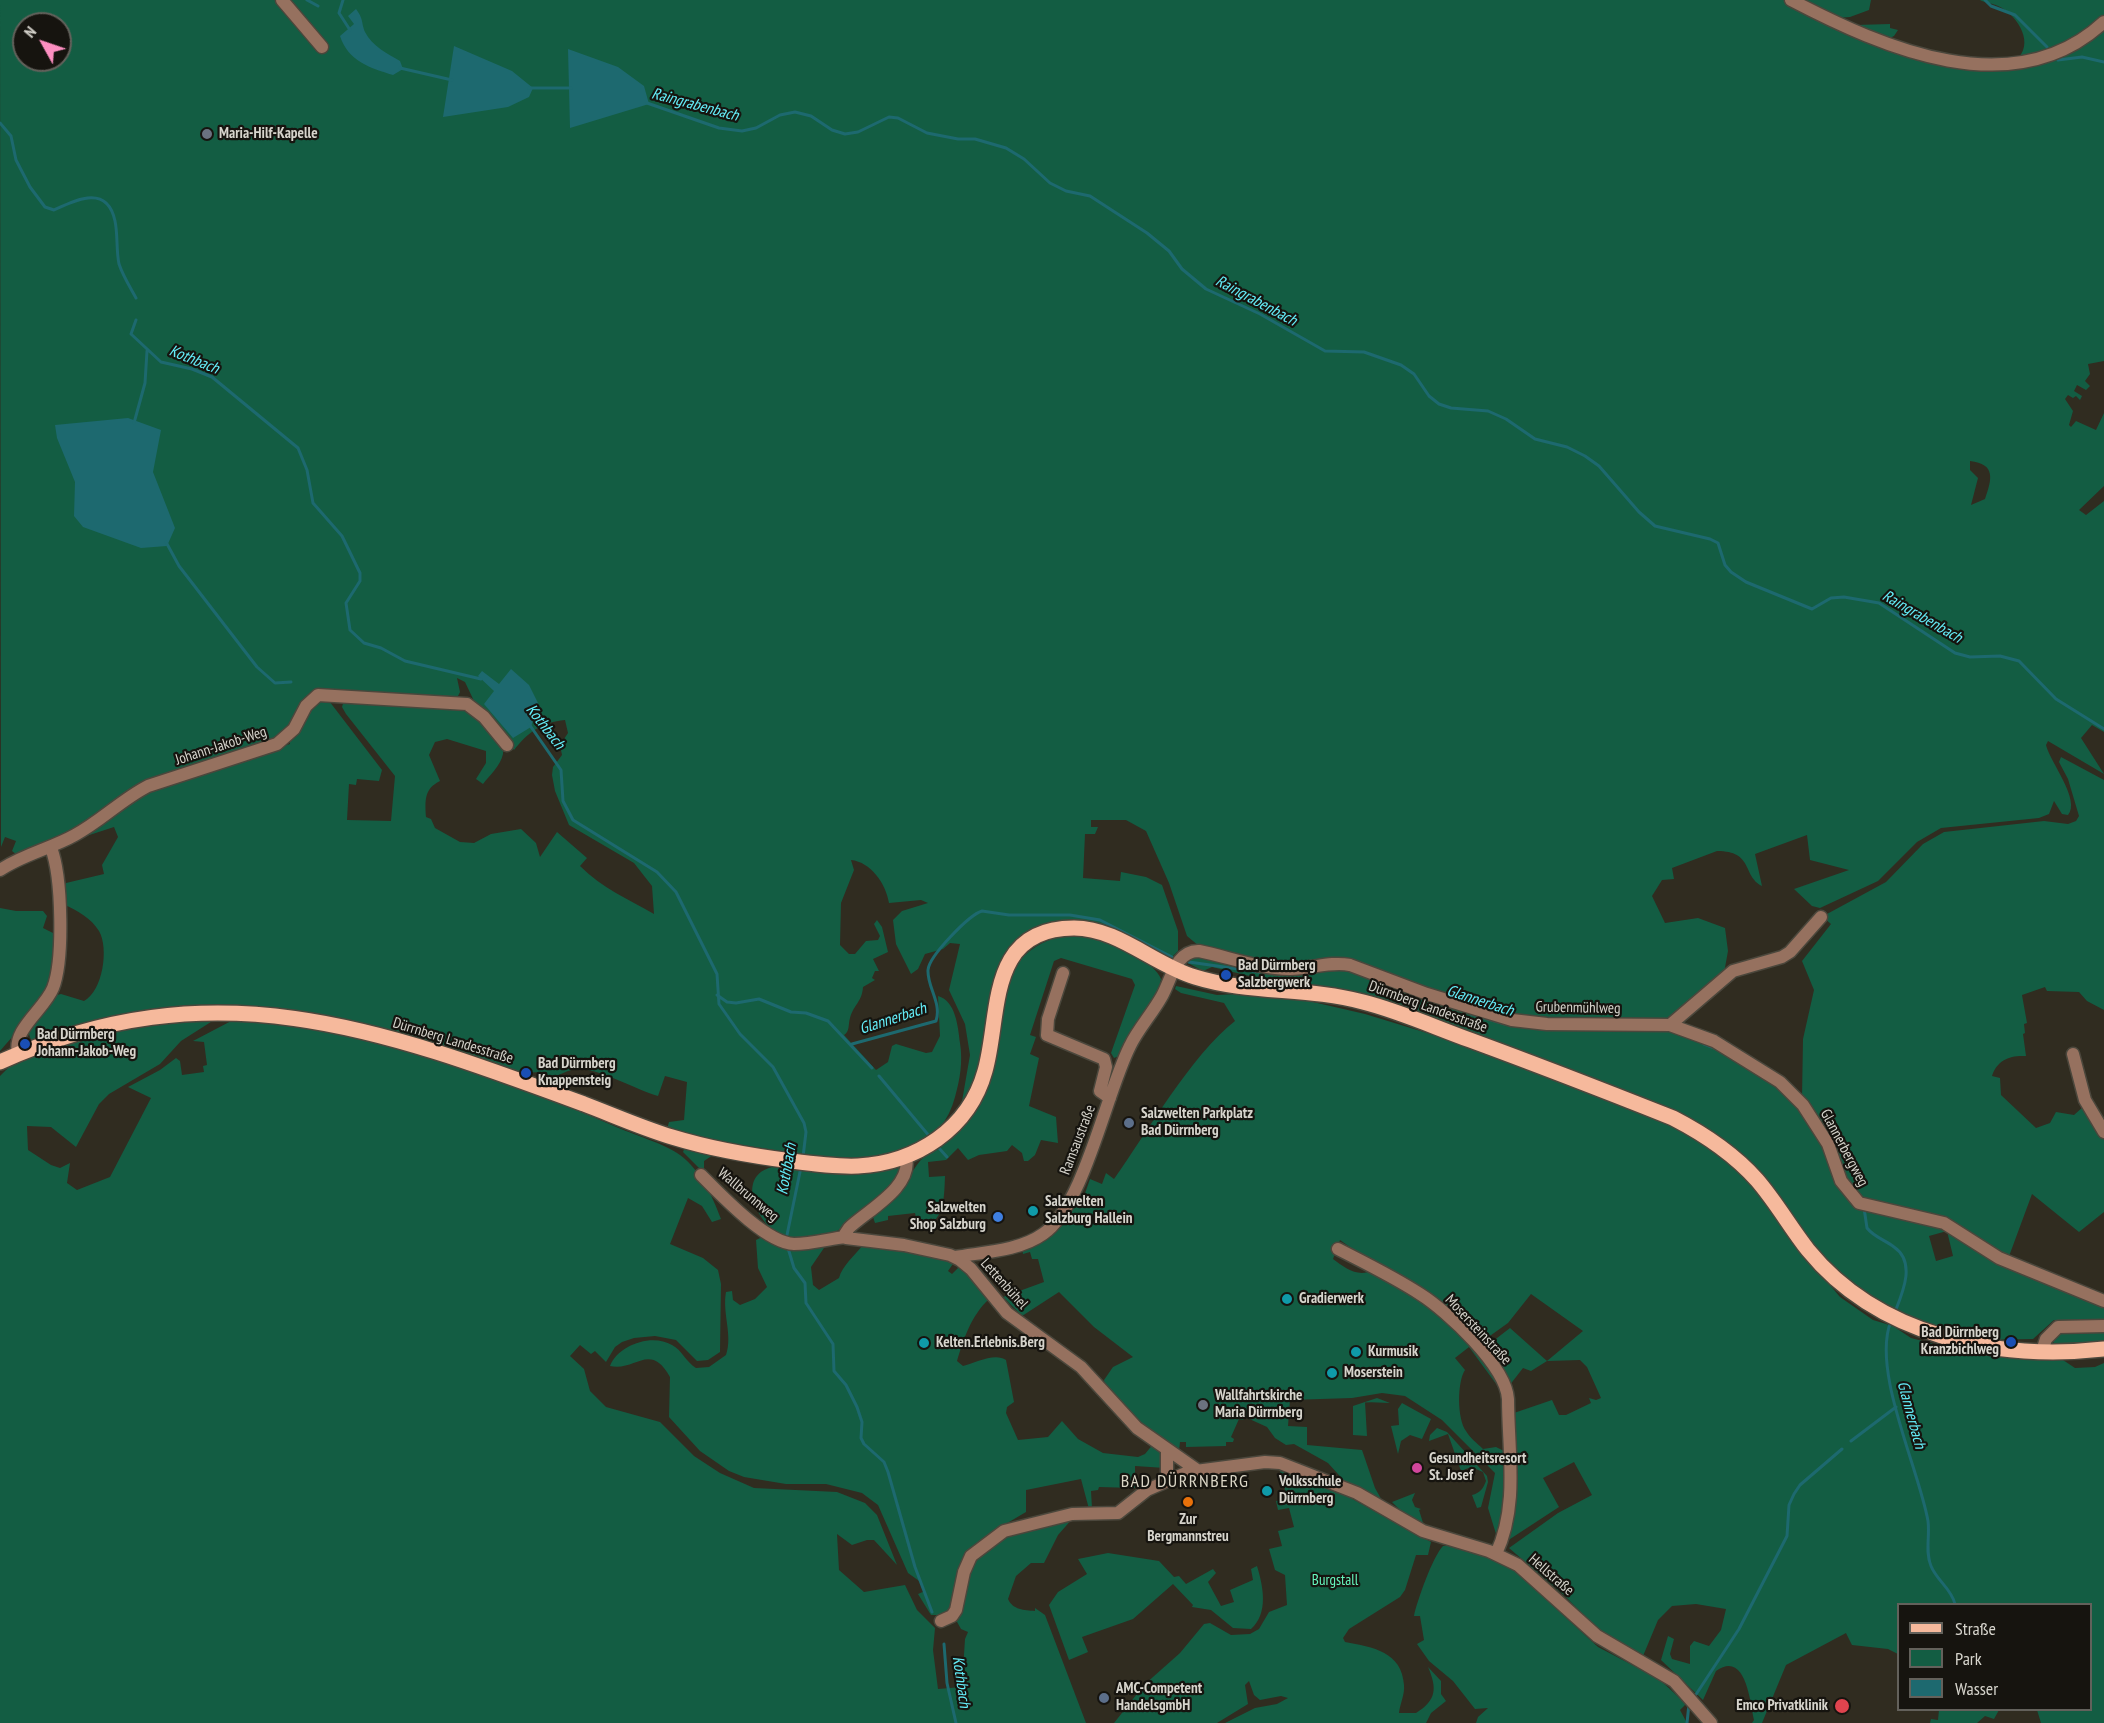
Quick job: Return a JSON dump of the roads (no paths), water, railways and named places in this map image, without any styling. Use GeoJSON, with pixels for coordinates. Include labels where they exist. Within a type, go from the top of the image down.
{"type":"FeatureCollection","features":[{"type":"Feature","properties":{"kind":"main road","name":"Dürrnberg Landesstraße"},"geometry":{"type":"LineString","coordinates":[[0,1062],[84,1030],[148,1016],[227,1011],[265,1013],[346,1028],[408,1044],[523,1081],[675,1138],[778,1159],[830,1166],[884,1164],[931,1145],[965,1113],[978,1092],[989,1051],[995,1000],[1001,978],[1022,946],[1054,930],[1086,929],[1105,933],[1175,970],[1215,983],[1329,994],[1369,1004],[1673,1118],[1715,1142],[1756,1180],[1808,1249],[1833,1276],[1858,1297],[1894,1318],[1955,1339],[1985,1346],[2042,1351],[2104,1349]]}},
{"type":"Feature","properties":{"kind":"street"},"geometry":{"type":"LineString","coordinates":[[282,0],[322,47]]}},
{"type":"Feature","properties":{"kind":"street"},"geometry":{"type":"LineString","coordinates":[[1791,0],[1890,44],[1959,64],[1983,65],[2046,57],[2075,42],[2104,22]]}},
{"type":"Feature","properties":{"kind":"street","name":"Johann-Jakob-Weg"},"geometry":{"type":"LineString","coordinates":[[0,870],[30,853],[51,848],[86,829],[128,797],[148,786],[286,738],[294,729],[306,706],[318,696],[467,704],[484,717],[507,745]]}},
{"type":"Feature","properties":{"kind":"street"},"geometry":{"type":"LineString","coordinates":[[18,1054],[18,1038],[53,988],[60,962],[58,871],[51,848]]}},
{"type":"Feature","properties":{"kind":"street"},"geometry":{"type":"LineString","coordinates":[[1671,1025],[1733,971],[1790,952],[1821,917]]}},
{"type":"Feature","properties":{"kind":"street","name":"Grubenmühlweg"},"geometry":{"type":"LineString","coordinates":[[1175,970],[1183,956],[1194,950],[1269,967],[1291,969],[1338,963],[1512,1020],[1547,1024],[1671,1025]]}},
{"type":"Feature","properties":{"kind":"street","name":"Ramsaustraße"},"geometry":{"type":"LineString","coordinates":[[956,1257],[1026,1243],[1054,1224],[1064,1211],[1084,1167],[1130,1046],[1175,970]]}},
{"type":"Feature","properties":{"kind":"street"},"geometry":{"type":"LineString","coordinates":[[1062,973],[1048,1019],[1047,1035],[1104,1059],[1106,1067],[1100,1091],[1110,1098]]}},
{"type":"Feature","properties":{"kind":"street","name":"Glannerbergweg"},"geometry":{"type":"LineString","coordinates":[[1671,1025],[1714,1041],[1780,1082],[1816,1122],[1828,1144],[1841,1182],[1859,1203],[1944,1223],[1999,1258],[2104,1301]]}},
{"type":"Feature","properties":{"kind":"street"},"geometry":{"type":"LineString","coordinates":[[2073,1054],[2089,1108],[2104,1132]]}},
{"type":"Feature","properties":{"kind":"street"},"geometry":{"type":"LineString","coordinates":[[845,1236],[849,1228],[902,1180],[907,1169],[906,1157]]}},
{"type":"Feature","properties":{"kind":"street","name":"Wallbrunnweg"},"geometry":{"type":"LineString","coordinates":[[701,1175],[748,1219],[781,1240],[795,1244],[845,1236]]}},
{"type":"Feature","properties":{"kind":"street","name":"Lettenbühel"},"geometry":{"type":"LineString","coordinates":[[845,1236],[851,1240],[904,1245],[956,1257],[971,1269],[1007,1313],[1081,1367],[1125,1417],[1197,1470]]}},
{"type":"Feature","properties":{"kind":"street","name":"Mosersteinstraße"},"geometry":{"type":"LineString","coordinates":[[1338,1249],[1430,1301],[1480,1349],[1505,1383],[1508,1399],[1510,1509],[1506,1531],[1496,1554]]}},
{"type":"Feature","properties":{"kind":"street"},"geometry":{"type":"LineString","coordinates":[[971,1269],[973,1260],[982,1253]]}},
{"type":"Feature","properties":{"kind":"street"},"geometry":{"type":"LineString","coordinates":[[2042,1351],[2046,1339],[2058,1327],[2104,1326]]}},
{"type":"Feature","properties":{"kind":"street"},"geometry":{"type":"LineString","coordinates":[[1167,1449],[1167,1480]]}},
{"type":"Feature","properties":{"kind":"street","name":"Hellstraße"},"geometry":{"type":"LineString","coordinates":[[1197,1470],[1280,1463],[1357,1493],[1423,1531],[1496,1554],[1527,1572],[1597,1636],[1674,1681],[1712,1723]]}},
{"type":"Feature","properties":{"kind":"street"},"geometry":{"type":"LineString","coordinates":[[941,1621],[952,1616],[956,1610],[964,1572],[971,1556],[994,1536],[1014,1527],[1036,1525],[1072,1514],[1118,1513],[1140,1494],[1167,1480],[1197,1470]]}},
{"type":"Feature","properties":{"kind":"water"},"geometry":{"type":"Polygon","coordinates":[[[356,9],[368,37],[400,61],[403,69],[393,75],[368,66],[348,52],[340,36],[354,24],[348,16],[356,9]]]}},
{"type":"Feature","properties":{"kind":"water"},"geometry":{"type":"Polygon","coordinates":[[[454,46],[512,71],[533,88],[529,97],[508,107],[443,117],[454,46]]]}},
{"type":"Feature","properties":{"kind":"water"},"geometry":{"type":"Polygon","coordinates":[[[568,49],[618,67],[644,86],[649,104],[570,128],[568,49]]]}},
{"type":"Feature","properties":{"kind":"water"},"geometry":{"type":"Polygon","coordinates":[[[128,418],[161,430],[153,472],[175,528],[167,546],[141,548],[83,527],[74,516],[75,482],[57,438],[55,425],[128,418]]]}},
{"type":"Feature","properties":{"kind":"water"},"geometry":{"type":"Polygon","coordinates":[[[511,669],[529,685],[538,703],[531,727],[513,738],[484,704],[494,691],[478,676],[482,671],[499,684],[511,669]]]}},
{"type":"Feature","properties":{"kind":"waterway","name":"Raingrabenbach"},"geometry":{"type":"LineString","coordinates":[[307,0],[318,6]]}},
{"type":"Feature","properties":{"kind":"waterway"},"geometry":{"type":"LineString","coordinates":[[343,0],[339,13],[350,30]]}},
{"type":"Feature","properties":{"kind":"waterway"},"geometry":{"type":"LineString","coordinates":[[1985,0],[1991,6],[2015,15],[2047,47]]}},
{"type":"Feature","properties":{"kind":"waterway"},"geometry":{"type":"LineString","coordinates":[[2058,60],[2082,57],[2104,62]]}},
{"type":"Feature","properties":{"kind":"waterway","name":"Raingrabenbach"},"geometry":{"type":"LineString","coordinates":[[400,68],[452,80]]}},
{"type":"Feature","properties":{"kind":"waterway","name":"Raingrabenbach"},"geometry":{"type":"LineString","coordinates":[[529,88],[571,88]]}},
{"type":"Feature","properties":{"kind":"waterway","name":"Raingrabenbach"},"geometry":{"type":"LineString","coordinates":[[647,103],[719,128],[742,131],[756,128],[780,115],[795,112],[811,116],[832,130],[845,134],[858,132],[889,117],[898,118],[927,133],[958,139],[975,139],[1006,148],[1024,159],[1050,183],[1066,191],[1090,196],[1147,233],[1169,251],[1182,269],[1206,289],[1260,314],[1325,351],[1364,352],[1401,365],[1414,374],[1429,396],[1439,404],[1451,408],[1488,411],[1506,419],[1535,439],[1567,447],[1585,456],[1599,466],[1639,512],[1655,526],[1718,543],[1725,565],[1746,582],[1812,609],[1831,598],[1844,597],[1879,603],[1955,653],[1970,657],[2000,656],[2019,661],[2056,699],[2104,729]]}},
{"type":"Feature","properties":{"kind":"waterway","name":"Kothbach"},"geometry":{"type":"LineString","coordinates":[[0,123],[11,136],[16,160],[30,187],[45,207],[54,210],[72,202],[90,198],[105,202],[111,209],[116,226],[119,264],[136,298]]}},
{"type":"Feature","properties":{"kind":"waterway","name":"Kothbach"},"geometry":{"type":"LineString","coordinates":[[136,320],[131,334],[161,362],[192,369],[212,377],[298,448],[307,470],[313,503],[342,536],[360,573],[360,581],[346,603],[350,630],[364,643],[381,648],[405,661],[481,679]]}},
{"type":"Feature","properties":{"kind":"waterway","name":"Kothbach"},"geometry":{"type":"LineString","coordinates":[[134,423],[145,383],[147,351]]}},
{"type":"Feature","properties":{"kind":"waterway","name":"Kothbach"},"geometry":{"type":"LineString","coordinates":[[166,542],[179,566],[257,667],[275,683],[291,682]]}},
{"type":"Feature","properties":{"kind":"waterway","name":"Kothbach"},"geometry":{"type":"LineString","coordinates":[[529,724],[561,770],[563,801],[573,820],[657,872],[676,892],[717,974],[719,1004],[740,1034],[773,1067],[804,1123],[806,1132],[803,1157]]}},
{"type":"Feature","properties":{"kind":"waterway","name":"Glannerbach"},"geometry":{"type":"LineString","coordinates":[[852,1044],[936,1021],[936,1001],[928,976],[930,964],[950,937],[968,920],[982,911],[1009,915],[1070,915],[1100,920],[1172,957]]}},
{"type":"Feature","properties":{"kind":"waterway","name":"Glannerbach"},"geometry":{"type":"LineString","coordinates":[[1189,962],[1259,972]]}},
{"type":"Feature","properties":{"kind":"waterway","name":"Glannerbach"},"geometry":{"type":"LineString","coordinates":[[717,995],[727,1002],[736,1003],[759,999],[791,1012],[806,1013],[828,1021],[872,1068]]}},
{"type":"Feature","properties":{"kind":"waterway","name":"Glannerbach"},"geometry":{"type":"LineString","coordinates":[[1471,1014],[1505,1024]]}},
{"type":"Feature","properties":{"kind":"waterway","name":"Glannerbach"},"geometry":{"type":"LineString","coordinates":[[1704,1044],[1717,1049]]}},
{"type":"Feature","properties":{"kind":"waterway"},"geometry":{"type":"LineString","coordinates":[[879,1076],[930,1137]]}},
{"type":"Feature","properties":{"kind":"waterway"},"geometry":{"type":"LineString","coordinates":[[938,1147],[947,1157]]}},
{"type":"Feature","properties":{"kind":"waterway","name":"Kothbach"},"geometry":{"type":"LineString","coordinates":[[787,1235],[801,1167]]}},
{"type":"Feature","properties":{"kind":"waterway","name":"Glannerbach"},"geometry":{"type":"LineString","coordinates":[[1864,1208],[1867,1228],[1901,1253],[1905,1261],[1906,1278],[1895,1312]]}},
{"type":"Feature","properties":{"kind":"waterway","name":"Kothbach"},"geometry":{"type":"LineString","coordinates":[[788,1248],[794,1268],[805,1283],[806,1303],[833,1344],[834,1371],[846,1385],[857,1407],[862,1422],[861,1438],[864,1444],[884,1462],[888,1472],[915,1567],[932,1612]]}},
{"type":"Feature","properties":{"kind":"waterway","name":"Glannerbach"},"geometry":{"type":"LineString","coordinates":[[1891,1321],[1886,1342],[1887,1366],[1899,1420],[1928,1521],[1929,1561],[1955,1603]]}},
{"type":"Feature","properties":{"kind":"waterway"},"geometry":{"type":"LineString","coordinates":[[1851,1441],[1896,1407]]}},
{"type":"Feature","properties":{"kind":"waterway"},"geometry":{"type":"LineString","coordinates":[[1693,1699],[1739,1629],[1787,1536],[1789,1505],[1794,1494],[1800,1485],[1842,1449]]}},
{"type":"Feature","properties":{"kind":"waterway","name":"Kothbach"},"geometry":{"type":"LineString","coordinates":[[944,1644],[947,1683],[956,1723]]}},
{"type":"Feature","properties":{"kind":"waterway"},"geometry":{"type":"LineString","coordinates":[[1687,1723],[1689,1704]]}},
{"type":"Feature","properties":{"kind":"place","name":"Maria-Hilf-Kapelle"},"geometry":{"type":"Point","coordinates":[207,134]}},
{"type":"Feature","properties":{"kind":"place","name":"Bad Dürrnberg Salzbergwerk"},"geometry":{"type":"Point","coordinates":[1226,975]}},
{"type":"Feature","properties":{"kind":"place","name":"Bad Dürrnberg Johann-Jakob-Weg"},"geometry":{"type":"Point","coordinates":[25,1044]}},
{"type":"Feature","properties":{"kind":"place","name":"Bad Dürrnberg Knappensteig"},"geometry":{"type":"Point","coordinates":[526,1073]}},
{"type":"Feature","properties":{"kind":"place","name":"Salzwelten Parkplatz Bad Dürrnberg"},"geometry":{"type":"Point","coordinates":[1129,1123]}},
{"type":"Feature","properties":{"kind":"place","name":"Salzwelten Salzburg Hallein"},"geometry":{"type":"Point","coordinates":[1033,1211]}},
{"type":"Feature","properties":{"kind":"place","name":"Salzwelten Shop Salzburg"},"geometry":{"type":"Point","coordinates":[998,1217]}},
{"type":"Feature","properties":{"kind":"place","name":"Gradierwerk"},"geometry":{"type":"Point","coordinates":[1287,1299]}},
{"type":"Feature","properties":{"kind":"place","name":"Bad Dürrnberg Kranzbichlweg"},"geometry":{"type":"Point","coordinates":[2011,1342]}},
{"type":"Feature","properties":{"kind":"place","name":"Kelten.Erlebnis.Berg"},"geometry":{"type":"Point","coordinates":[924,1343]}},
{"type":"Feature","properties":{"kind":"place","name":"Kurmusik"},"geometry":{"type":"Point","coordinates":[1356,1352]}},
{"type":"Feature","properties":{"kind":"place","name":"Moserstein"},"geometry":{"type":"Point","coordinates":[1332,1373]}},
{"type":"Feature","properties":{"kind":"place","name":"Wallfahrtskirche Maria Dürrnberg"},"geometry":{"type":"Point","coordinates":[1203,1405]}},
{"type":"Feature","properties":{"kind":"place","name":"Gesundheitsresort St. Josef"},"geometry":{"type":"Point","coordinates":[1417,1468]}},
{"type":"Feature","properties":{"kind":"place","name":"Volksschule Dürrnberg"},"geometry":{"type":"Point","coordinates":[1267,1491]}},
{"type":"Feature","properties":{"kind":"place","name":"Zur Bergmannstreu"},"geometry":{"type":"Point","coordinates":[1188,1502]}},
{"type":"Feature","properties":{"kind":"place","name":"AMC-Competent HandelsgmbH"},"geometry":{"type":"Point","coordinates":[1104,1698]}},
{"type":"Feature","properties":{"kind":"place","name":"Emco Privatklinik"},"geometry":{"type":"Point","coordinates":[1842,1706]}},
{"type":"Feature","properties":{"kind":"district","name":"BAD DÜRRNBERG"},"geometry":{"type":"Point","coordinates":[1185,1482]}},
{"type":"Feature","properties":{"kind":"park label","name":"Burgstall"},"geometry":{"type":"Point","coordinates":[1335,1581]}}]}
